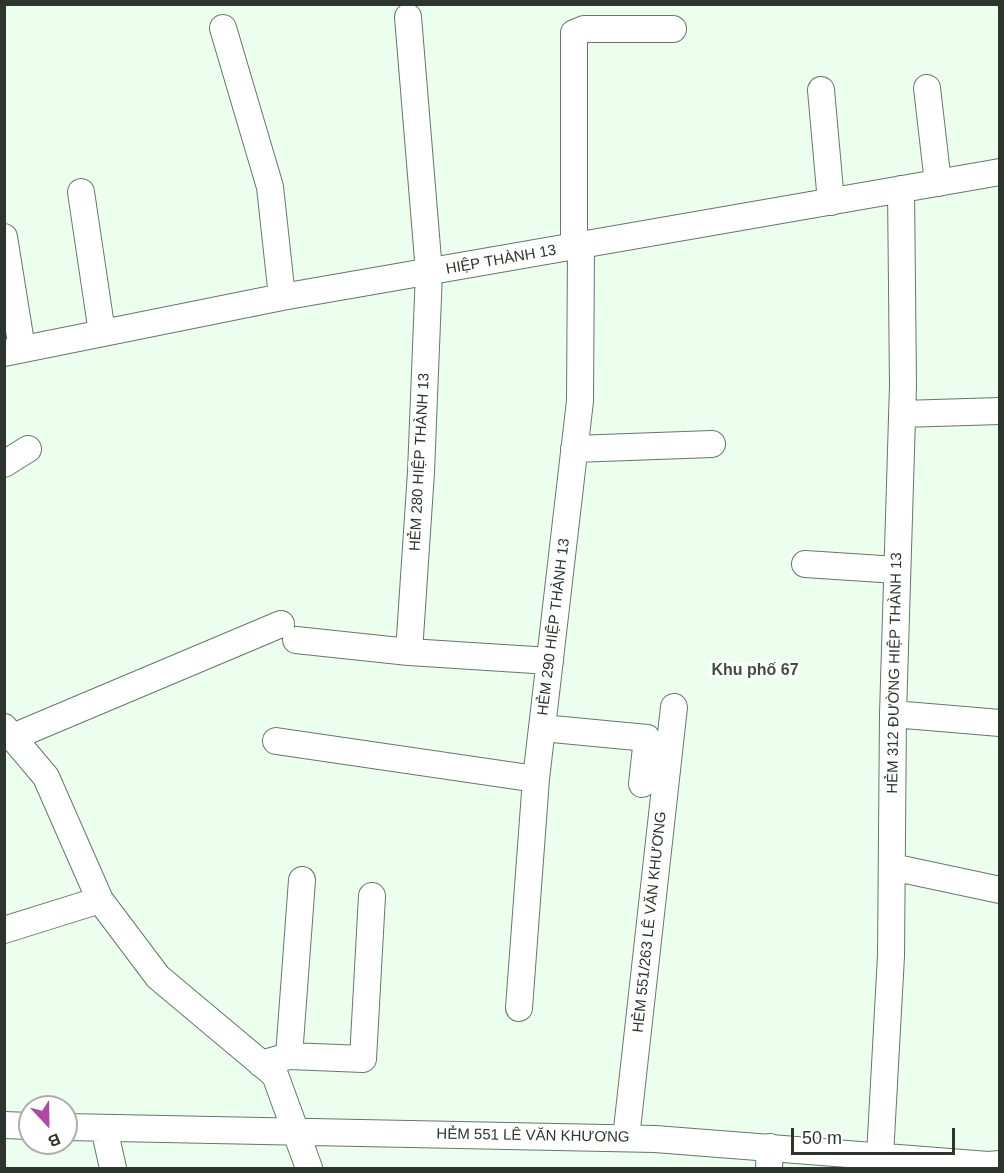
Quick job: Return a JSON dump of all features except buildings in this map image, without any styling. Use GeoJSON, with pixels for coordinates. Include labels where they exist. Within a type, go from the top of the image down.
{"type":"FeatureCollection","features":[{"type":"Feature","properties":{"kind":"street","name":"HẺM 280 HIỆP THÀNH 13"},"geometry":{"type":"LineString","coordinates":[[408,17],[429,272],[421,472],[409,652]]}},
{"type":"Feature","properties":{"kind":"street"},"geometry":{"type":"LineString","coordinates":[[223,28],[270,187],[282,297]]}},
{"type":"Feature","properties":{"kind":"street","name":"HẺM 290 HIỆP THÀNH 13"},"geometry":{"type":"LineString","coordinates":[[519,1008],[536,779],[580,401],[574,33],[584,29],[673,29]]}},
{"type":"Feature","properties":{"kind":"street"},"geometry":{"type":"LineString","coordinates":[[927,88],[938,183]]}},
{"type":"Feature","properties":{"kind":"street"},"geometry":{"type":"LineString","coordinates":[[821,90],[831,202]]}},
{"type":"Feature","properties":{"kind":"street","name":"HIỆP THÀNH 13"},"geometry":{"type":"LineString","coordinates":[[13,351],[282,297],[999,172]]}},
{"type":"Feature","properties":{"kind":"street","name":"HẺM 312 ĐƯỜNG HIỆP THÀNH 13"},"geometry":{"type":"LineString","coordinates":[[880,1156],[891,956],[893,714],[902,414],[901,189]]}},
{"type":"Feature","properties":{"kind":"street"},"geometry":{"type":"LineString","coordinates":[[81,192],[102,333]]}},
{"type":"Feature","properties":{"kind":"street"},"geometry":{"type":"LineString","coordinates":[[4,237],[13,351]]}},
{"type":"Feature","properties":{"kind":"street"},"geometry":{"type":"LineString","coordinates":[[902,414],[999,411]]}},
{"type":"Feature","properties":{"kind":"street"},"geometry":{"type":"LineString","coordinates":[[574,449],[712,444]]}},
{"type":"Feature","properties":{"kind":"street"},"geometry":{"type":"LineString","coordinates":[[4,464],[28,449]]}},
{"type":"Feature","properties":{"kind":"street"},"geometry":{"type":"LineString","coordinates":[[805,564],[897,570]]}},
{"type":"Feature","properties":{"kind":"street"},"geometry":{"type":"LineString","coordinates":[[309,1168],[275,1075],[158,977],[100,900],[46,777],[9,732],[289,632],[409,652],[550,662]]}},
{"type":"Feature","properties":{"kind":"street","name":"HẺM 551/263 LÊ VĂN KHƯƠNG"},"geometry":{"type":"LineString","coordinates":[[626,1138],[674,707]]}},
{"type":"Feature","properties":{"kind":"street"},"geometry":{"type":"LineString","coordinates":[[893,714],[999,723]]}},
{"type":"Feature","properties":{"kind":"street"},"geometry":{"type":"LineString","coordinates":[[542,728],[647,738],[642,784]]}},
{"type":"Feature","properties":{"kind":"street"},"geometry":{"type":"LineString","coordinates":[[276,741],[536,779]]}},
{"type":"Feature","properties":{"kind":"street"},"geometry":{"type":"LineString","coordinates":[[892,867],[999,891]]}},
{"type":"Feature","properties":{"kind":"street"},"geometry":{"type":"LineString","coordinates":[[289,1056],[302,880]]}},
{"type":"Feature","properties":{"kind":"street"},"geometry":{"type":"LineString","coordinates":[[261,1064],[289,1056],[363,1059],[372,896]]}},
{"type":"Feature","properties":{"kind":"street"},"geometry":{"type":"LineString","coordinates":[[4,930],[100,900]]}},
{"type":"Feature","properties":{"kind":"street","name":"HẺM 551 LÊ VĂN KHƯƠNG"},"geometry":{"type":"LineString","coordinates":[[78,1127],[626,1138],[770,1158],[880,1156],[992,1166]]}},
{"type":"Feature","properties":{"kind":"street"},"geometry":{"type":"LineString","coordinates":[[104,1128],[113,1168]]}},
{"type":"Feature","properties":{"kind":"district","name":"Khu phố 67"},"geometry":{"type":"Point","coordinates":[755,671]}}]}
